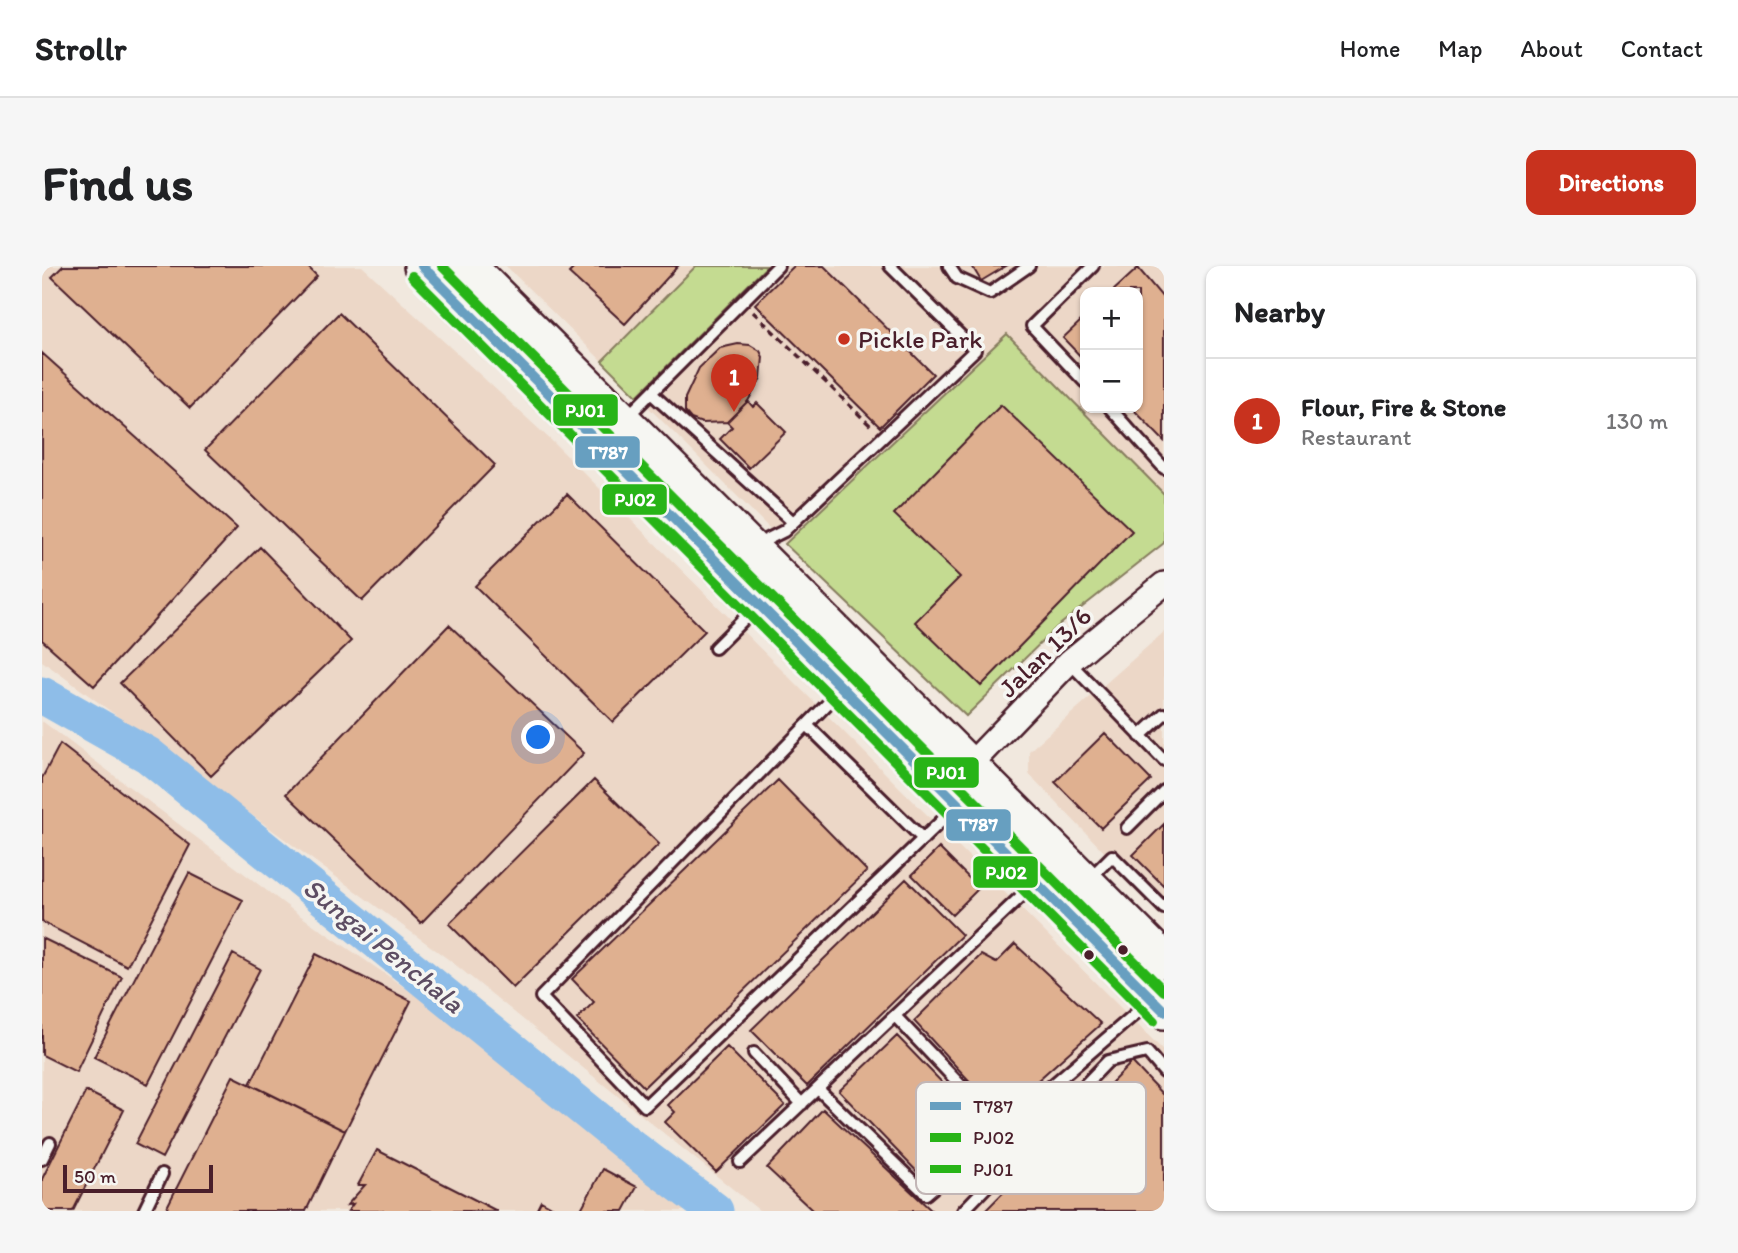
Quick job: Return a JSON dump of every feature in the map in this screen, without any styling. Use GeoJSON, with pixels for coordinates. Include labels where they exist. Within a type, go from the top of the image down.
{"type":"FeatureCollection","features":[{"type":"Feature","properties":{"kind":"main road"},"geometry":{"type":"LineString","coordinates":[[422,266],[1158,1005]]}},
{"type":"Feature","properties":{"kind":"main road"},"geometry":{"type":"LineString","coordinates":[[468,266],[1164,960]]}},
{"type":"Feature","properties":{"kind":"street","name":"Jalan 13/6"},"geometry":{"type":"LineString","coordinates":[[969,766],[1069,662],[1164,584]]}},
{"type":"Feature","properties":{"kind":"lane"},"geometry":{"type":"LineString","coordinates":[[623,421],[778,266]]}},
{"type":"Feature","properties":{"kind":"lane"},"geometry":{"type":"LineString","coordinates":[[758,555],[975,349],[890,266]]}},
{"type":"Feature","properties":{"kind":"lane"},"geometry":{"type":"LineString","coordinates":[[949,266],[957,278],[990,293],[1030,266]]}},
{"type":"Feature","properties":{"kind":"lane"},"geometry":{"type":"LineString","coordinates":[[1080,377],[1032,326],[1093,266]]}},
{"type":"Feature","properties":{"kind":"lane"},"geometry":{"type":"LineString","coordinates":[[651,393],[793,522]]}},
{"type":"Feature","properties":{"kind":"lane"},"geometry":{"type":"LineString","coordinates":[[1114,413],[1164,468]]}},
{"type":"Feature","properties":{"kind":"lane"},"geometry":{"type":"LineString","coordinates":[[758,555],[784,531]]}},
{"type":"Feature","properties":{"kind":"lane"},"geometry":{"type":"LineString","coordinates":[[715,648],[759,604]]}},
{"type":"Feature","properties":{"kind":"lane"},"geometry":{"type":"LineString","coordinates":[[1069,662],[1164,760]]}},
{"type":"Feature","properties":{"kind":"lane"},"geometry":{"type":"LineString","coordinates":[[843,688],[541,997],[645,1106],[958,805]]}},
{"type":"Feature","properties":{"kind":"lane"},"geometry":{"type":"LineString","coordinates":[[1140,736],[1164,714]]}},
{"type":"Feature","properties":{"kind":"lane"},"geometry":{"type":"LineString","coordinates":[[808,726],[923,839]]}},
{"type":"Feature","properties":{"kind":"lane"},"geometry":{"type":"LineString","coordinates":[[1128,828],[1164,791]]}},
{"type":"Feature","properties":{"kind":"lane"},"geometry":{"type":"LineString","coordinates":[[1086,882],[1112,856],[1164,908]]}},
{"type":"Feature","properties":{"kind":"lane"},"geometry":{"type":"LineString","coordinates":[[740,1162],[1036,883]]}},
{"type":"Feature","properties":{"kind":"lane"},"geometry":{"type":"LineString","coordinates":[[1061,1082],[1158,1005]]}},
{"type":"Feature","properties":{"kind":"lane"},"geometry":{"type":"LineString","coordinates":[[895,1016],[957,1082]]}},
{"type":"Feature","properties":{"kind":"lane"},"geometry":{"type":"LineString","coordinates":[[1088,1082],[1108,1061],[1147,1052],[1164,1072]]}},
{"type":"Feature","properties":{"kind":"lane"},"geometry":{"type":"LineString","coordinates":[[754,1053],[802,1104]]}},
{"type":"Feature","properties":{"kind":"lane"},"geometry":{"type":"LineString","coordinates":[[818,1089],[916,1184]]}},
{"type":"Feature","properties":{"kind":"lane"},"geometry":{"type":"LineString","coordinates":[[42,1159],[50,1143]]}},
{"type":"Feature","properties":{"kind":"lane"},"geometry":{"type":"LineString","coordinates":[[144,1211],[162,1174]]}},
{"type":"Feature","properties":{"kind":"lane"},"geometry":{"type":"LineString","coordinates":[[963,1211],[979,1194]]}},
{"type":"Feature","properties":{"kind":"path"},"geometry":{"type":"LineString","coordinates":[[742,302],[882,437]]}},
{"type":"Feature","properties":{"kind":"shaded area"},"geometry":{"type":"Polygon","coordinates":[[[42,266],[362,266],[553,442],[1164,1051],[1164,1211],[760,1211],[452,962],[42,661],[42,266]]]}},
{"type":"Feature","properties":{"kind":"shaded area"},"geometry":{"type":"Polygon","coordinates":[[[506,266],[696,266],[602,361],[506,266]]]}},
{"type":"Feature","properties":{"kind":"shaded area"},"geometry":{"type":"Polygon","coordinates":[[[767,266],[1164,266],[1164,494],[1085,413],[1143,413],[1143,287],[1080,287],[1080,408],[1007,334],[785,544],[637,396],[767,266]]]}},
{"type":"Feature","properties":{"kind":"shaded area"},"geometry":{"type":"Polygon","coordinates":[[[1164,632],[1164,914],[1029,774],[1029,751],[1164,632]]]}},
{"type":"Feature","properties":{"kind":"shaded area"},"geometry":{"type":"Polygon","coordinates":[[[42,721],[295,912],[426,1002],[698,1211],[42,1211],[42,721]]]}},
{"type":"Feature","properties":{"kind":"green space"},"geometry":{"type":"Polygon","coordinates":[[[696,266],[767,266],[637,396],[602,361],[696,266]]]}},
{"type":"Feature","properties":{"kind":"green space"},"geometry":{"type":"Polygon","coordinates":[[[1007,334],[1080,408],[1080,413],[1085,413],[1164,494],[1164,543],[1057,627],[966,716],[785,544],[1007,334]]]}},
{"type":"Feature","properties":{"kind":"building"},"geometry":{"type":"Polygon","coordinates":[[[63,266],[307,266],[317,276],[190,408],[52,277],[63,266]]]}},
{"type":"Feature","properties":{"kind":"building"},"geometry":{"type":"Polygon","coordinates":[[[576,266],[678,266],[625,324],[569,273],[576,266]]]}},
{"type":"Feature","properties":{"kind":"building","name":"Pickle Park"},"geometry":{"type":"Polygon","coordinates":[[[794,266],[824,266],[933,374],[880,427],[755,304],[794,266]]]}},
{"type":"Feature","properties":{"kind":"building"},"geometry":{"type":"Polygon","coordinates":[[[972,266],[1006,266],[981,281],[972,266]]]}},
{"type":"Feature","properties":{"kind":"building"},"geometry":{"type":"Polygon","coordinates":[[[1138,268],[1164,299],[1164,441],[1137,413],[1143,413],[1143,287],[1117,287],[1138,268]]]}},
{"type":"Feature","properties":{"kind":"building"},"geometry":{"type":"Polygon","coordinates":[[[339,313],[495,465],[362,601],[205,450],[339,313]]]}},
{"type":"Feature","properties":{"kind":"building"},"geometry":{"type":"Polygon","coordinates":[[[1080,322],[1080,356],[1063,338],[1080,322]]]}},
{"type":"Feature","properties":{"kind":"building"},"geometry":{"type":"Polygon","coordinates":[[[738,344],[750,345],[760,351],[763,357],[761,378],[748,401],[727,422],[702,423],[691,419],[685,412],[685,398],[699,368],[720,348],[738,344]]]}},
{"type":"Feature","properties":{"kind":"building"},"geometry":{"type":"Polygon","coordinates":[[[42,353],[237,528],[94,686],[42,640],[42,353]]]}},
{"type":"Feature","properties":{"kind":"building"},"geometry":{"type":"Polygon","coordinates":[[[748,401],[753,407],[757,403],[786,432],[749,468],[720,439],[732,427],[727,422],[748,401]]]}},
{"type":"Feature","properties":{"kind":"building"},"geometry":{"type":"Polygon","coordinates":[[[1001,405],[1132,531],[981,686],[915,622],[960,577],[894,514],[1001,405]]]}},
{"type":"Feature","properties":{"kind":"building"},"geometry":{"type":"Polygon","coordinates":[[[567,494],[705,631],[613,722],[475,586],[567,494]]]}},
{"type":"Feature","properties":{"kind":"building"},"geometry":{"type":"Polygon","coordinates":[[[260,547],[351,641],[211,776],[120,683],[260,547]]]}},
{"type":"Feature","properties":{"kind":"building"},"geometry":{"type":"Polygon","coordinates":[[[449,625],[584,753],[421,923],[286,794],[449,625]]]}},
{"type":"Feature","properties":{"kind":"building"},"geometry":{"type":"Polygon","coordinates":[[[1105,733],[1151,780],[1101,828],[1055,782],[1105,733]]]}},
{"type":"Feature","properties":{"kind":"building"},"geometry":{"type":"Polygon","coordinates":[[[60,744],[190,845],[127,966],[42,922],[42,778],[60,744]]]}},
{"type":"Feature","properties":{"kind":"building"},"geometry":{"type":"Polygon","coordinates":[[[594,780],[659,844],[513,988],[449,924],[594,780]]]}},
{"type":"Feature","properties":{"kind":"building"},"geometry":{"type":"Polygon","coordinates":[[[778,780],[867,871],[644,1087],[577,1019],[594,1002],[572,979],[778,780]]]}},
{"type":"Feature","properties":{"kind":"building"},"geometry":{"type":"Polygon","coordinates":[[[1164,824],[1164,886],[1133,855],[1164,824]]]}},
{"type":"Feature","properties":{"kind":"building"},"geometry":{"type":"Polygon","coordinates":[[[939,848],[979,888],[952,915],[912,875],[939,848]]]}},
{"type":"Feature","properties":{"kind":"building"},"geometry":{"type":"Polygon","coordinates":[[[189,873],[243,900],[148,1084],[94,1057],[189,873]]]}},
{"type":"Feature","properties":{"kind":"building"},"geometry":{"type":"Polygon","coordinates":[[[906,879],[962,935],[807,1086],[751,1030],[906,879]]]}},
{"type":"Feature","properties":{"kind":"building"},"geometry":{"type":"Polygon","coordinates":[[[42,938],[122,977],[76,1072],[42,1055],[42,938]]]}},
{"type":"Feature","properties":{"kind":"building"},"geometry":{"type":"Polygon","coordinates":[[[1015,944],[1101,1024],[1036,1082],[970,1082],[914,1021],[981,955],[996,963],[1015,944]]]}},
{"type":"Feature","properties":{"kind":"building"},"geometry":{"type":"Polygon","coordinates":[[[233,954],[260,969],[162,1158],[135,1144],[233,954]]]}},
{"type":"Feature","properties":{"kind":"building"},"geometry":{"type":"Polygon","coordinates":[[[316,954],[411,1001],[345,1131],[250,1084],[316,954]]]}},
{"type":"Feature","properties":{"kind":"building"},"geometry":{"type":"Polygon","coordinates":[[[897,1036],[942,1082],[916,1082],[916,1171],[839,1091],[897,1036]]]}},
{"type":"Feature","properties":{"kind":"building"},"geometry":{"type":"Polygon","coordinates":[[[727,1047],[785,1105],[716,1172],[665,1122],[675,1112],[668,1105],[727,1047]]]}},
{"type":"Feature","properties":{"kind":"building"},"geometry":{"type":"Polygon","coordinates":[[[1132,1062],[1164,1096],[1164,1211],[985,1211],[1002,1194],[1146,1194],[1146,1082],[1112,1082],[1132,1062]]]}},
{"type":"Feature","properties":{"kind":"building"},"geometry":{"type":"Polygon","coordinates":[[[233,1076],[345,1131],[306,1211],[165,1211],[233,1076]]]}},
{"type":"Feature","properties":{"kind":"building"},"geometry":{"type":"Polygon","coordinates":[[[86,1091],[124,1110],[73,1211],[42,1211],[42,1179],[86,1091]]]}},
{"type":"Feature","properties":{"kind":"building"},"geometry":{"type":"Polygon","coordinates":[[[823,1109],[932,1211],[813,1211],[767,1168],[823,1109]]]}},
{"type":"Feature","properties":{"kind":"building"},"geometry":{"type":"Polygon","coordinates":[[[377,1150],[497,1211],[348,1211],[353,1204],[347,1205],[365,1185],[358,1185],[377,1150]]]}},
{"type":"Feature","properties":{"kind":"building"},"geometry":{"type":"Polygon","coordinates":[[[603,1169],[637,1187],[624,1211],[580,1211],[603,1169]]]}},
{"type":"Feature","properties":{"kind":"building"},"geometry":{"type":"Polygon","coordinates":[[[541,1201],[559,1211],[536,1211],[541,1201]]]}},
{"type":"Feature","properties":{"kind":"waterway","name":"Sungai Penchala"},"geometry":{"type":"LineString","coordinates":[[42,695],[148,755],[636,1151],[715,1211]]}},
{"type":"Feature","properties":{"kind":"transit line","name":"T787"},"geometry":{"type":"LineString","coordinates":[[422,266],[1164,1011]]}},
{"type":"Feature","properties":{"kind":"transit line","name":"PJ01"},"geometry":{"type":"LineString","coordinates":[[442,266],[1164,991]]}},
{"type":"Feature","properties":{"kind":"transit line","name":"PJ02"},"geometry":{"type":"LineString","coordinates":[[412,276],[1154,1021]]}},
{"type":"Feature","properties":{"kind":"place","name":"Pickle Park"},"geometry":{"type":"Point","coordinates":[844,339]}},
{"type":"Feature","properties":{"kind":"place","name":"Flour, Fire & Stone"},"geometry":{"type":"Point","coordinates":[734,412]}}]}
